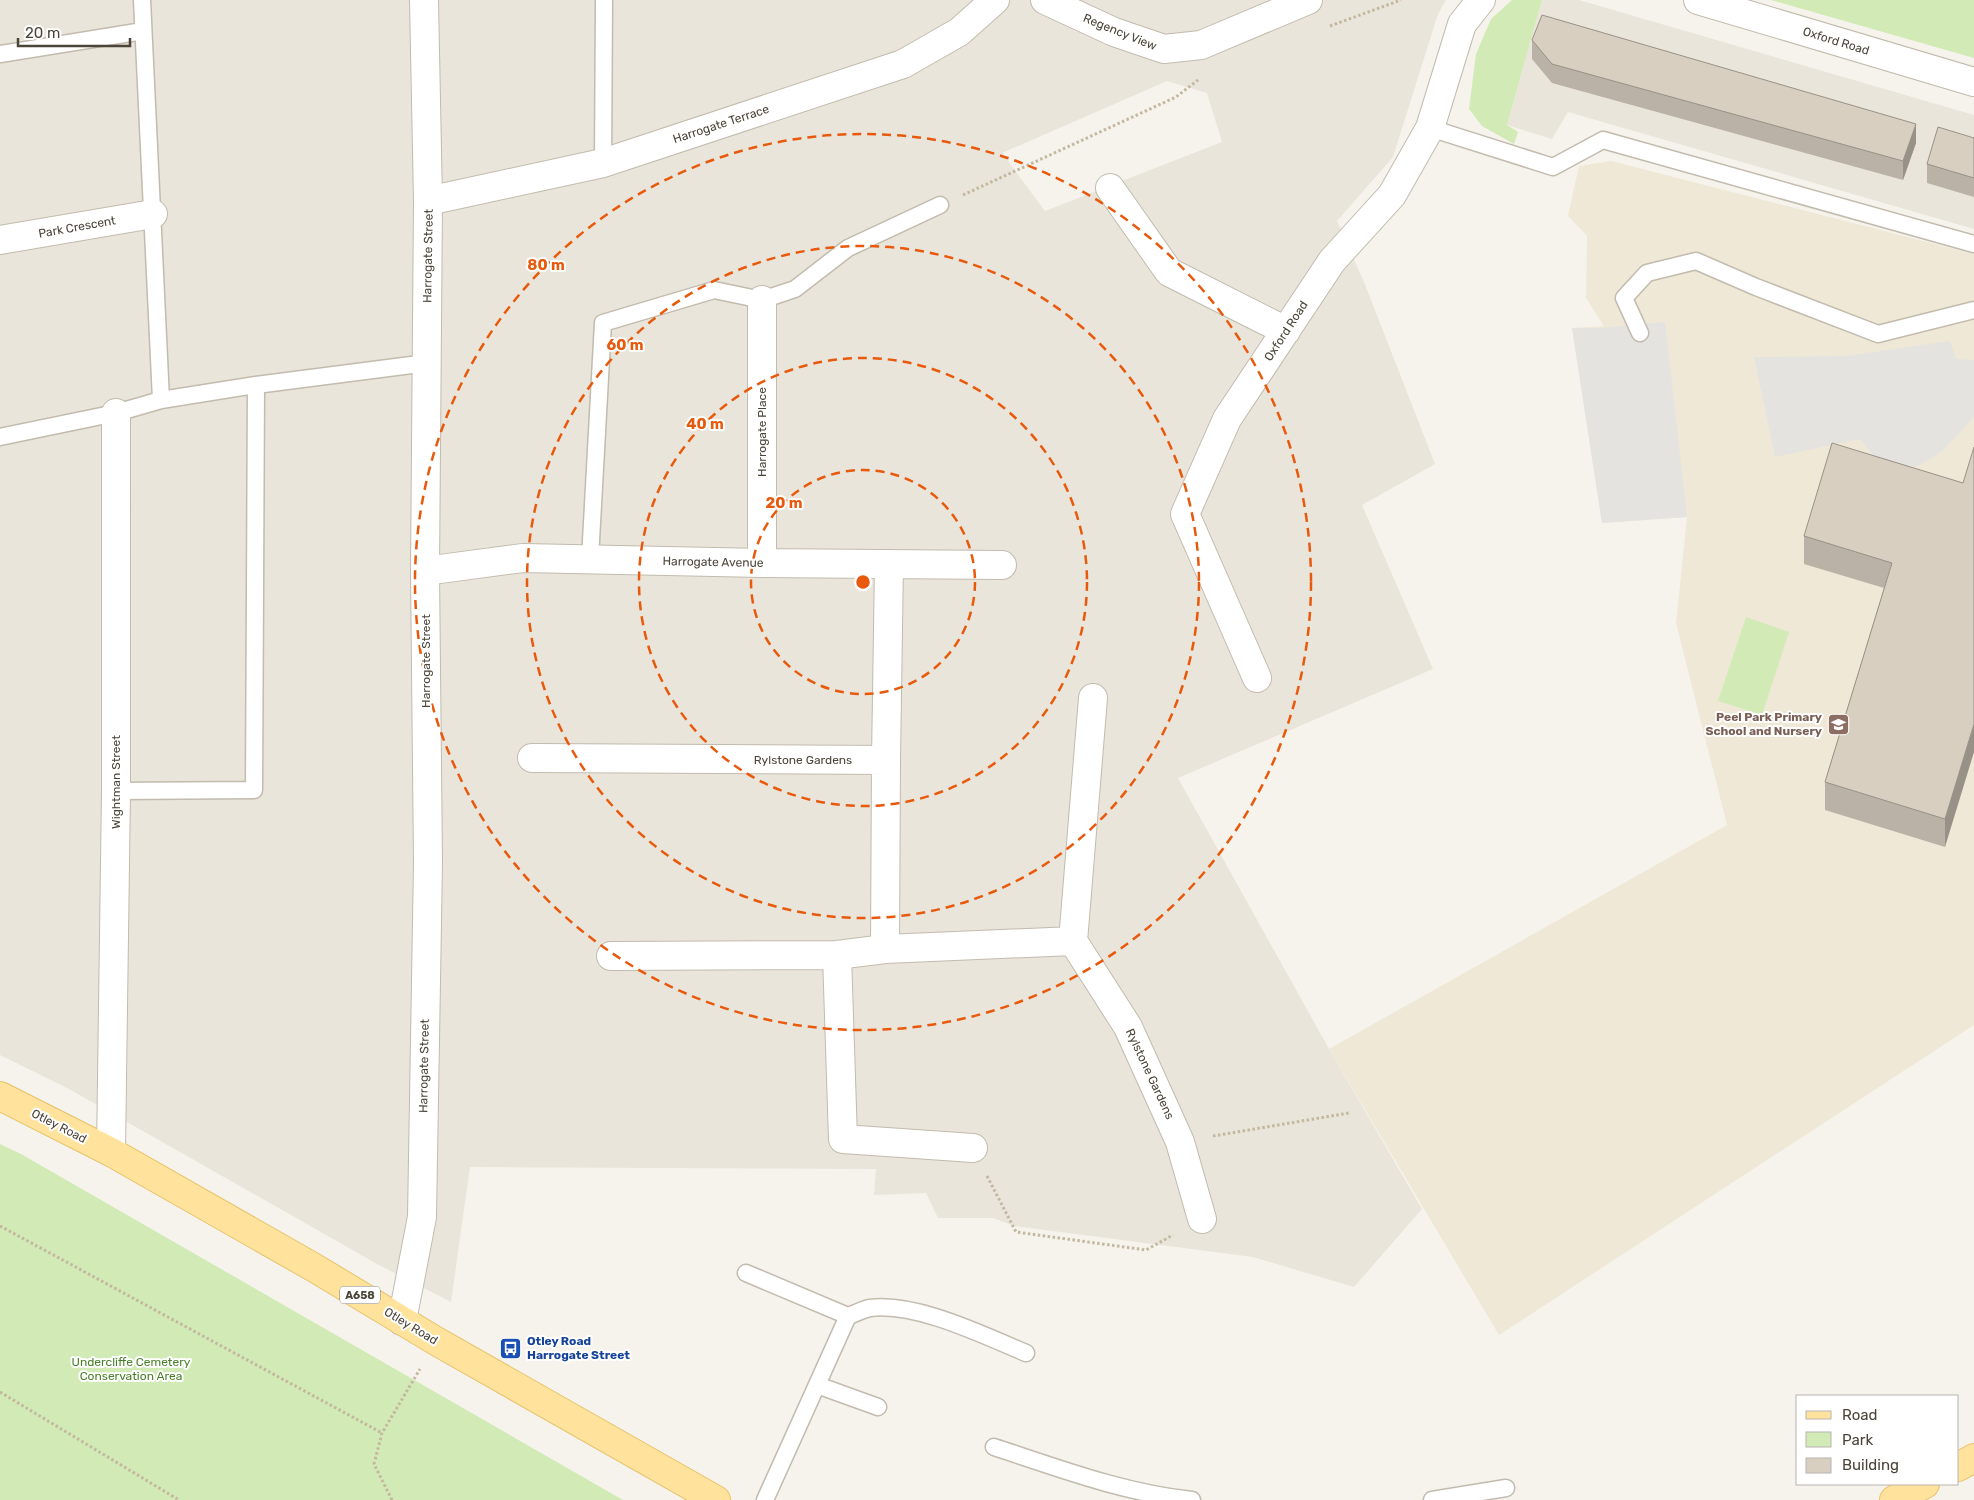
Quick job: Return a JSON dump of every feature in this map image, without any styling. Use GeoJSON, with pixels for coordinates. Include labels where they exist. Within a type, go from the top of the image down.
{"type":"FeatureCollection","features":[{"type":"Feature","properties":{"kind":"main road","name":"Otley Road"},"geometry":{"type":"LineString","coordinates":[[0,1096],[110,1152],[313,1267],[436,1341],[716,1500]]}},
{"type":"Feature","properties":{"kind":"main road"},"geometry":{"type":"LineString","coordinates":[[1959,1466],[1974,1458]]}},
{"type":"Feature","properties":{"kind":"main road"},"geometry":{"type":"LineString","coordinates":[[1894,1500],[1923,1485]]}},
{"type":"Feature","properties":{"kind":"street","name":"Harrogate Street"},"geometry":{"type":"LineString","coordinates":[[402,1321],[422,1217],[428,863],[425,571],[428,201],[424,0]]}},
{"type":"Feature","properties":{"kind":"street","name":"Harrogate Terrace"},"geometry":{"type":"LineString","coordinates":[[428,201],[603,163],[903,64],[959,32],[994,0]]}},
{"type":"Feature","properties":{"kind":"street","name":"Regency View"},"geometry":{"type":"LineString","coordinates":[[1045,0],[1114,32],[1164,49],[1201,45],[1308,0]]}},
{"type":"Feature","properties":{"kind":"street","name":"Oxford Road"},"geometry":{"type":"LineString","coordinates":[[1257,678],[1185,514],[1227,419],[1332,261],[1392,195],[1430,128],[1462,24],[1481,0]]}},
{"type":"Feature","properties":{"kind":"street","name":"Oxford Road"},"geometry":{"type":"LineString","coordinates":[[1698,0],[1974,82]]}},
{"type":"Feature","properties":{"kind":"street"},"geometry":{"type":"LineString","coordinates":[[1110,188],[1170,272],[1286,331]]}},
{"type":"Feature","properties":{"kind":"street","name":"Park Crescent"},"geometry":{"type":"LineString","coordinates":[[0,240],[154,214]]}},
{"type":"Feature","properties":{"kind":"street","name":"Harrogate Place"},"geometry":{"type":"LineString","coordinates":[[762,300],[762,563]]}},
{"type":"Feature","properties":{"kind":"street","name":"Wightman Street"},"geometry":{"type":"LineString","coordinates":[[110,1152],[116,791],[116,413]]}},
{"type":"Feature","properties":{"kind":"street","name":"Harrogate Avenue"},"geometry":{"type":"LineString","coordinates":[[425,571],[523,558],[762,563],[1002,564]]}},
{"type":"Feature","properties":{"kind":"street"},"geometry":{"type":"LineString","coordinates":[[885,949],[889,564]]}},
{"type":"Feature","properties":{"kind":"street"},"geometry":{"type":"LineString","coordinates":[[611,956],[837,955],[885,949],[1073,941],[1093,698]]}},
{"type":"Feature","properties":{"kind":"street","name":"Rylstone Gardens"},"geometry":{"type":"LineString","coordinates":[[532,758],[886,760]]}},
{"type":"Feature","properties":{"kind":"street","name":"Rylstone Gardens"},"geometry":{"type":"LineString","coordinates":[[1073,941],[1128,1027],[1180,1142],[1202,1218]]}},
{"type":"Feature","properties":{"kind":"street"},"geometry":{"type":"LineString","coordinates":[[837,955],[842,1139],[973,1148]]}},
{"type":"Feature","properties":{"kind":"lane"},"geometry":{"type":"LineString","coordinates":[[142,0],[162,400]]}},
{"type":"Feature","properties":{"kind":"lane"},"geometry":{"type":"LineString","coordinates":[[603,163],[604,0]]}},
{"type":"Feature","properties":{"kind":"lane"},"geometry":{"type":"LineString","coordinates":[[0,54],[143,31]]}},
{"type":"Feature","properties":{"kind":"lane"},"geometry":{"type":"LineString","coordinates":[[1430,128],[1553,166],[1603,140],[1974,244]]}},
{"type":"Feature","properties":{"kind":"lane"},"geometry":{"type":"LineString","coordinates":[[590,559],[603,323],[714,290],[762,300],[796,289],[848,248],[940,205]]}},
{"type":"Feature","properties":{"kind":"lane"},"geometry":{"type":"LineString","coordinates":[[1640,333],[1624,298],[1647,272],[1696,261],[1756,287],[1878,334],[1974,310]]}},
{"type":"Feature","properties":{"kind":"lane"},"geometry":{"type":"LineString","coordinates":[[0,437],[116,413],[162,400],[256,385],[427,363]]}},
{"type":"Feature","properties":{"kind":"lane"},"geometry":{"type":"LineString","coordinates":[[116,791],[254,790],[256,385]]}},
{"type":"Feature","properties":{"kind":"lane"},"geometry":{"type":"LineString","coordinates":[[746,1273],[848,1316],[869,1308],[894,1308],[950,1321],[1026,1353]]}},
{"type":"Feature","properties":{"kind":"lane"},"geometry":{"type":"LineString","coordinates":[[765,1500],[848,1316]]}},
{"type":"Feature","properties":{"kind":"lane"},"geometry":{"type":"LineString","coordinates":[[817,1386],[878,1407]]}},
{"type":"Feature","properties":{"kind":"lane"},"geometry":{"type":"LineString","coordinates":[[994,1447],[1096,1480],[1174,1498],[1192,1500]]}},
{"type":"Feature","properties":{"kind":"lane"},"geometry":{"type":"LineString","coordinates":[[1432,1500],[1506,1488]]}},
{"type":"Feature","properties":{"kind":"path"},"geometry":{"type":"LineString","coordinates":[[1327,27],[1401,0]]}},
{"type":"Feature","properties":{"kind":"path"},"geometry":{"type":"LineString","coordinates":[[940,205],[1176,97],[1206,74]]}},
{"type":"Feature","properties":{"kind":"path"},"geometry":{"type":"LineString","coordinates":[[1180,1142],[1349,1114]]}},
{"type":"Feature","properties":{"kind":"path"},"geometry":{"type":"LineString","coordinates":[[973,1148],[1016,1232],[1146,1250],[1202,1218]]}},
{"type":"Feature","properties":{"kind":"path"},"geometry":{"type":"LineString","coordinates":[[0,1226],[382,1433]]}},
{"type":"Feature","properties":{"kind":"path"},"geometry":{"type":"LineString","coordinates":[[392,1500],[374,1464],[382,1433],[436,1341]]}},
{"type":"Feature","properties":{"kind":"path"},"geometry":{"type":"LineString","coordinates":[[0,1392],[179,1500]]}},
{"type":"Feature","properties":{"kind":"shaded area"},"geometry":{"type":"Polygon","coordinates":[[[0,0],[1446,0],[1438,14],[1393,157],[1337,221],[1364,282],[1435,464],[1362,505],[1433,669],[1178,778],[1329,1049],[1422,1209],[1354,1287],[1253,1257],[1014,1226],[993,1218],[938,1218],[926,1193],[874,1195],[876,1169],[470,1167],[451,1302],[377,1264],[69,1089],[0,1055],[0,0]],[[1167,81],[1002,153],[1045,211],[1222,142],[1207,93],[1167,81]]]}},
{"type":"Feature","properties":{"kind":"shaded area"},"geometry":{"type":"Polygon","coordinates":[[[1542,0],[1579,0],[1974,115],[1974,229],[1568,112],[1552,139],[1507,125],[1542,0]]]}},
{"type":"Feature","properties":{"kind":"shaded area","name":"Peel Park Primary School and Nursery"},"geometry":{"type":"Polygon","coordinates":[[[1611,161],[1974,254],[1974,1025],[1499,1335],[1329,1049],[1727,825],[1676,623],[1687,517],[1602,523],[1572,328],[1604,326],[1586,298],[1587,236],[1568,216],[1579,166],[1611,161]]]}},
{"type":"Feature","properties":{"kind":"shaded area"},"geometry":{"type":"Polygon","coordinates":[[[1665,322],[1687,517],[1602,523],[1572,328],[1600,328],[1665,322]]]}},
{"type":"Feature","properties":{"kind":"shaded area"},"geometry":{"type":"Polygon","coordinates":[[[1950,341],[1956,359],[1974,360],[1974,415],[1971,421],[1940,453],[1916,467],[1878,461],[1860,439],[1775,457],[1754,357],[1846,356],[1950,341]]]}},
{"type":"Feature","properties":{"kind":"green space"},"geometry":{"type":"Polygon","coordinates":[[[1512,0],[1542,0],[1507,125],[1518,132],[1514,144],[1482,126],[1469,109],[1476,54],[1491,19],[1512,0]]]}},
{"type":"Feature","properties":{"kind":"green space"},"geometry":{"type":"Polygon","coordinates":[[[1771,0],[1974,0],[1974,58],[1771,0]]]}},
{"type":"Feature","properties":{"kind":"green space"},"geometry":{"type":"Polygon","coordinates":[[[1746,617],[1789,632],[1762,715],[1718,701],[1746,617]]]}},
{"type":"Feature","properties":{"kind":"green space","name":"Undercliffe Cemetery Conservation Area"},"geometry":{"type":"Polygon","coordinates":[[[0,1144],[21,1154],[623,1500],[0,1500],[0,1144]]]}},
{"type":"Feature","properties":{"kind":"building"},"geometry":{"type":"Polygon","coordinates":[[[1542,15],[1916,124],[1903,161],[1552,64],[1532,40],[1542,15]]]}},
{"type":"Feature","properties":{"kind":"building"},"geometry":{"type":"Polygon","coordinates":[[[1938,127],[1974,138],[1974,178],[1927,164],[1938,127]]]}},
{"type":"Feature","properties":{"kind":"building"},"geometry":{"type":"Polygon","coordinates":[[[1832,443],[1963,483],[1974,447],[1974,724],[1945,819],[1825,782],[1892,563],[1804,536],[1832,443]]]}},
{"type":"Feature","properties":{"kind":"place","name":"Peel Park Primary School and Nursery"},"geometry":{"type":"Point","coordinates":[1838,724]}},
{"type":"Feature","properties":{"kind":"place","name":"Otley Road Harrogate Street"},"geometry":{"type":"Point","coordinates":[511,1348]}}]}
